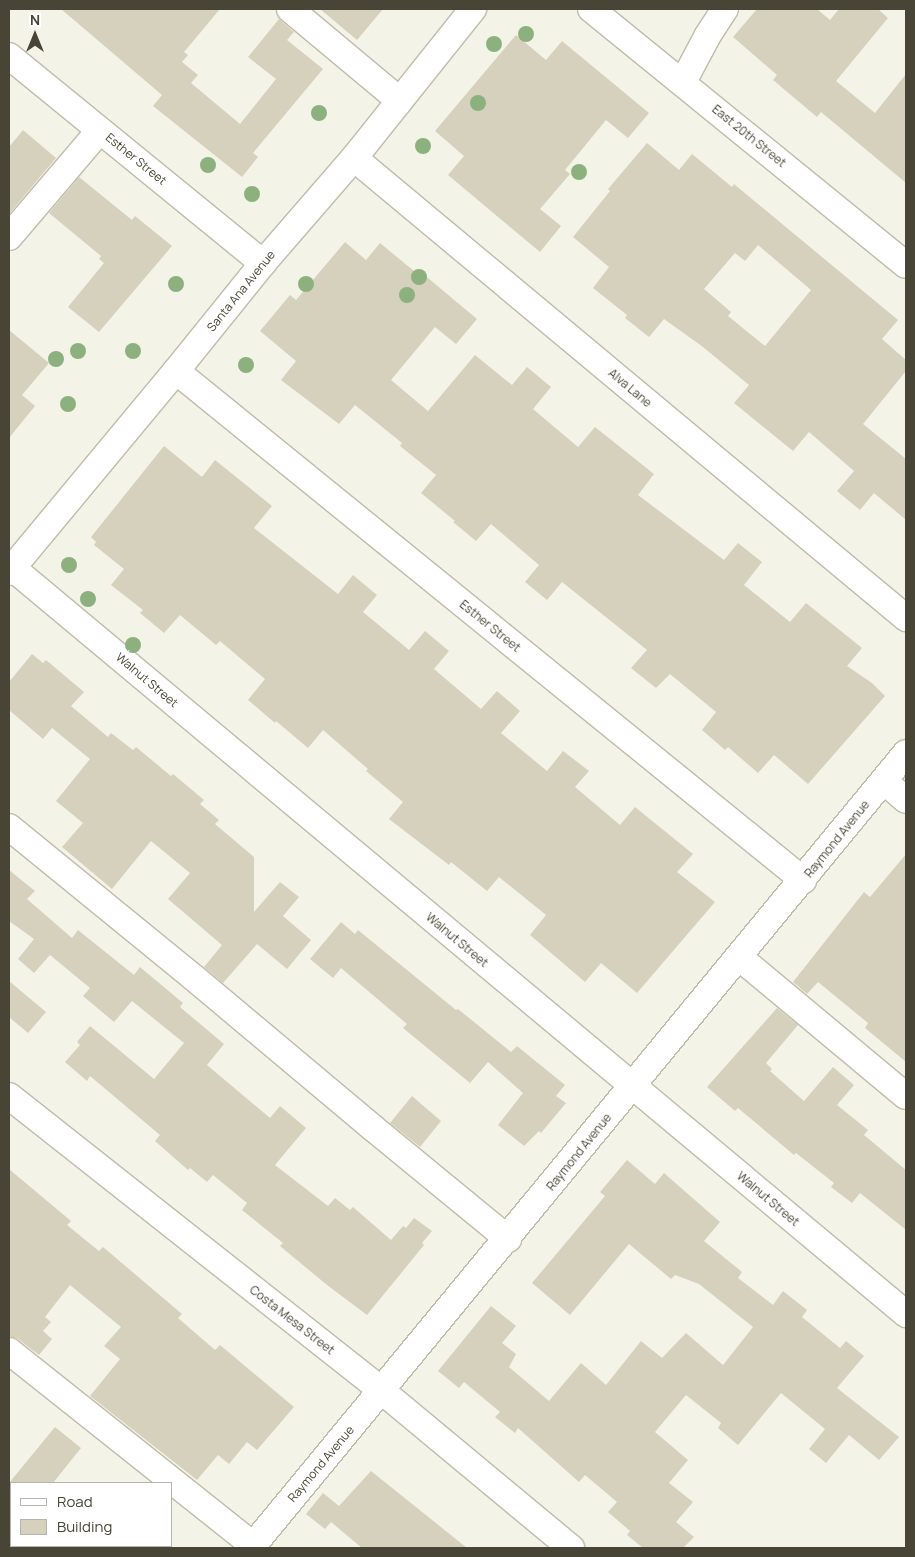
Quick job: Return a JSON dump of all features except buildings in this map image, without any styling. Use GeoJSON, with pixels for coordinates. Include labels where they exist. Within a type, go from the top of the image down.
{"type":"FeatureCollection","features":[{"type":"Feature","properties":{"kind":"street"},"geometry":{"type":"LineString","coordinates":[[290,9],[400,101]]}},
{"type":"Feature","properties":{"kind":"street","name":"Santa Ana Avenue"},"geometry":{"type":"LineString","coordinates":[[10,568],[176,372],[263,263],[354,158],[473,9]]}},
{"type":"Feature","properties":{"kind":"street","name":"East 20th Street"},"geometry":{"type":"LineString","coordinates":[[591,9],[906,264]]}},
{"type":"Feature","properties":{"kind":"street"},"geometry":{"type":"LineString","coordinates":[[683,82],[708,35],[726,9]]}},
{"type":"Feature","properties":{"kind":"street","name":"Esther Street"},"geometry":{"type":"LineString","coordinates":[[9,56],[263,263]]}},
{"type":"Feature","properties":{"kind":"street"},"geometry":{"type":"LineString","coordinates":[[9,237],[100,130]]}},
{"type":"Feature","properties":{"kind":"street","name":"Alva Lane"},"geometry":{"type":"LineString","coordinates":[[354,158],[906,618]]}},
{"type":"Feature","properties":{"kind":"street","name":"Esther Street"},"geometry":{"type":"LineString","coordinates":[[176,372],[803,880]]}},
{"type":"Feature","properties":{"kind":"street","name":"Walnut Street"},"geometry":{"type":"LineString","coordinates":[[10,568],[906,1314]]}},
{"type":"Feature","properties":{"kind":"street","name":"Raymond Avenue"},"geometry":{"type":"LineString","coordinates":[[252,1547],[906,753]]}},
{"type":"Feature","properties":{"kind":"street"},"geometry":{"type":"LineString","coordinates":[[884,781],[906,800]]}},
{"type":"Feature","properties":{"kind":"street"},"geometry":{"type":"LineString","coordinates":[[9,827],[193,977],[372,1128],[508,1238]]}},
{"type":"Feature","properties":{"kind":"street"},"geometry":{"type":"LineString","coordinates":[[739,957],[906,1096]]}},
{"type":"Feature","properties":{"kind":"street","name":"Costa Mesa Street"},"geometry":{"type":"LineString","coordinates":[[9,1096],[382,1391],[571,1548]]}},
{"type":"Feature","properties":{"kind":"street"},"geometry":{"type":"LineString","coordinates":[[9,1351],[171,1482]]}},
{"type":"Feature","properties":{"kind":"street"},"geometry":{"type":"LineString","coordinates":[[172,1482],[252,1547]]}}]}
